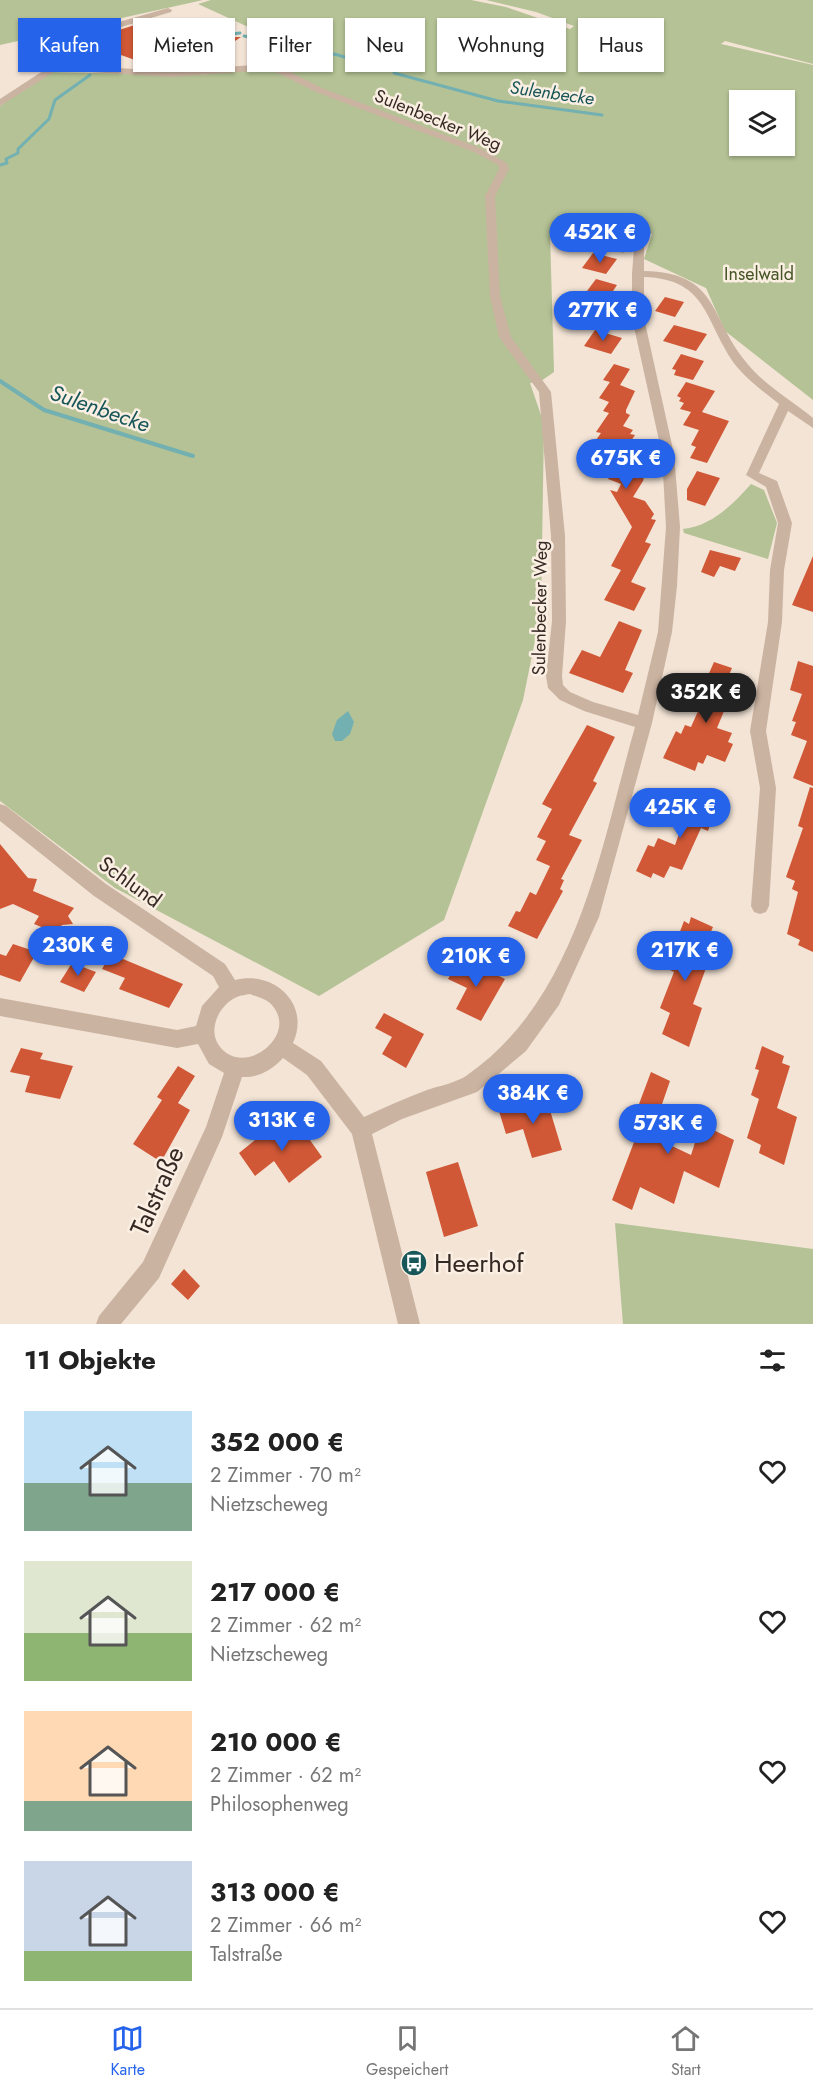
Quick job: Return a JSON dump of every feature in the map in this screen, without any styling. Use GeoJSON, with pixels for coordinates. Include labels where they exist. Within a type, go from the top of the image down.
{"type":"FeatureCollection","features":[{"type":"Feature","properties":{"kind":"street"},"geometry":{"type":"LineString","coordinates":[[121,24],[168,10]]}},
{"type":"Feature","properties":{"kind":"street","name":"Sulenbecker Weg"},"geometry":{"type":"LineString","coordinates":[[121,71],[172,74],[273,68],[319,90],[467,146],[501,163],[504,169],[490,196],[489,206],[495,296],[505,337],[545,392],[550,429],[558,536],[559,621],[554,676],[556,688],[565,696],[589,707],[644,723]]}},
{"type":"Feature","properties":{"kind":"street"},"geometry":{"type":"LineString","coordinates":[[0,103],[47,72]]}},
{"type":"Feature","properties":{"kind":"street"},"geometry":{"type":"LineString","coordinates":[[361,1129],[398,1111],[441,1098],[470,1085],[519,1044],[552,999],[590,917],[644,723],[665,632],[673,527],[668,454],[638,318],[639,236]]}},
{"type":"Feature","properties":{"kind":"street"},"geometry":{"type":"LineString","coordinates":[[637,274],[661,274],[680,278],[698,288],[724,340],[744,367],[813,424]]}},
{"type":"Feature","properties":{"kind":"street"},"geometry":{"type":"LineString","coordinates":[[760,906],[768,788],[758,731],[775,622],[777,570],[785,523],[772,484],[752,475],[786,402]]}},
{"type":"Feature","properties":{"kind":"street","name":"Schlund"},"geometry":{"type":"LineString","coordinates":[[0,811],[100,890],[219,970],[231,990]]}},
{"type":"Feature","properties":{"kind":"street"},"geometry":{"type":"LineString","coordinates":[[251,985],[271,990],[283,1000],[290,1014],[290,1022],[283,1047],[270,1060],[253,1067],[235,1068],[220,1061],[209,1050],[204,1034],[206,1016],[216,1001],[231,990],[251,985]]}},
{"type":"Feature","properties":{"kind":"street"},"geometry":{"type":"LineString","coordinates":[[0,1007],[177,1039],[204,1034]]}},
{"type":"Feature","properties":{"kind":"street"},"geometry":{"type":"LineString","coordinates":[[283,1047],[314,1068],[361,1129],[409,1324]]}},
{"type":"Feature","properties":{"kind":"street","name":"Talstraße"},"geometry":{"type":"LineString","coordinates":[[106,1324],[151,1270],[215,1130],[235,1068]]}},
{"type":"Feature","properties":{"kind":"green space"},"geometry":{"type":"Polygon","coordinates":[[[0,0],[203,0],[121,18],[18,18],[18,41],[0,45],[0,0]]]}},
{"type":"Feature","properties":{"kind":"green space","name":"Inselwald"},"geometry":{"type":"Polygon","coordinates":[[[211,0],[471,0],[506,7],[538,18],[437,18],[437,72],[566,72],[566,28],[570,29],[574,26],[566,23],[566,18],[552,18],[486,0],[813,0],[813,64],[725,41],[721,44],[813,65],[813,400],[725,331],[706,288],[644,259],[652,234],[634,230],[624,253],[550,234],[554,372],[541,381],[530,383],[544,424],[541,611],[523,700],[444,920],[319,996],[115,888],[0,801],[0,106],[47,72],[201,75],[247,69],[247,72],[333,72],[333,18],[247,18],[247,26],[235,21],[235,18],[229,18],[198,4],[211,0]]]}},
{"type":"Feature","properties":{"kind":"green space"},"geometry":{"type":"Polygon","coordinates":[[[751,484],[764,490],[777,523],[768,559],[684,533],[683,529],[713,519],[751,484]]]}},
{"type":"Feature","properties":{"kind":"green space"},"geometry":{"type":"Polygon","coordinates":[[[615,1223],[813,1249],[813,1324],[623,1324],[615,1223]]]}},
{"type":"Feature","properties":{"kind":"water"},"geometry":{"type":"Polygon","coordinates":[[[348,711],[354,722],[350,734],[342,741],[335,741],[332,734],[337,720],[348,711]]]}},
{"type":"Feature","properties":{"kind":"building"},"geometry":{"type":"Polygon","coordinates":[[[133,26],[133,59],[121,55],[121,29],[133,26]]]}},
{"type":"Feature","properties":{"kind":"building"},"geometry":{"type":"Polygon","coordinates":[[[593,253],[617,259],[606,274],[582,268],[593,253]]]}},
{"type":"Feature","properties":{"kind":"building"},"geometry":{"type":"Polygon","coordinates":[[[596,279],[617,285],[609,297],[587,291],[596,279]]]}},
{"type":"Feature","properties":{"kind":"building"},"geometry":{"type":"Polygon","coordinates":[[[665,297],[684,302],[675,317],[655,311],[665,297]]]}},
{"type":"Feature","properties":{"kind":"building"},"geometry":{"type":"Polygon","coordinates":[[[591,301],[617,308],[605,324],[581,315],[591,301]]]}},
{"type":"Feature","properties":{"kind":"building"},"geometry":{"type":"Polygon","coordinates":[[[674,325],[707,334],[696,351],[663,341],[674,325]]]}},
{"type":"Feature","properties":{"kind":"building"},"geometry":{"type":"Polygon","coordinates":[[[595,330],[622,338],[611,354],[584,346],[595,330]]]}},
{"type":"Feature","properties":{"kind":"building"},"geometry":{"type":"Polygon","coordinates":[[[681,354],[704,361],[693,380],[674,375],[676,370],[672,369],[681,354]]]}},
{"type":"Feature","properties":{"kind":"building"},"geometry":{"type":"Polygon","coordinates":[[[614,364],[630,369],[620,385],[635,391],[626,410],[626,413],[630,415],[623,426],[633,430],[630,434],[635,435],[627,447],[647,453],[643,460],[649,462],[644,469],[646,470],[643,481],[633,497],[645,501],[654,514],[651,519],[656,520],[645,542],[651,544],[631,582],[646,588],[634,611],[604,600],[621,570],[611,566],[632,527],[610,490],[617,492],[621,484],[608,479],[616,467],[612,466],[623,448],[596,440],[601,433],[596,432],[609,413],[603,411],[609,402],[599,398],[610,382],[603,380],[614,364]]]}},
{"type":"Feature","properties":{"kind":"building"},"geometry":{"type":"Polygon","coordinates":[[[686,382],[715,391],[702,412],[729,421],[707,463],[690,458],[696,447],[691,445],[699,430],[683,425],[691,412],[680,409],[684,403],[679,401],[681,398],[677,396],[686,382]]]}},
{"type":"Feature","properties":{"kind":"building"},"geometry":{"type":"Polygon","coordinates":[[[697,471],[720,478],[705,506],[687,500],[687,489],[697,471]]]}},
{"type":"Feature","properties":{"kind":"building"},"geometry":{"type":"Polygon","coordinates":[[[710,550],[741,558],[735,571],[720,566],[714,577],[701,572],[710,550]]]}},
{"type":"Feature","properties":{"kind":"building"},"geometry":{"type":"Polygon","coordinates":[[[813,556],[813,612],[792,605],[813,556]]]}},
{"type":"Feature","properties":{"kind":"building"},"geometry":{"type":"Polygon","coordinates":[[[619,621],[642,630],[625,670],[633,673],[623,693],[569,673],[582,650],[600,657],[619,621]]]}},
{"type":"Feature","properties":{"kind":"building"},"geometry":{"type":"Polygon","coordinates":[[[798,661],[813,666],[813,786],[793,778],[807,741],[791,735],[796,722],[792,721],[802,694],[790,690],[798,661]]]}},
{"type":"Feature","properties":{"kind":"building"},"geometry":{"type":"Polygon","coordinates":[[[714,662],[732,668],[729,675],[735,677],[731,686],[734,687],[717,728],[732,733],[728,742],[733,744],[725,762],[707,755],[703,764],[698,762],[695,771],[663,758],[676,731],[681,734],[685,725],[691,727],[703,700],[699,696],[714,662]]]}},
{"type":"Feature","properties":{"kind":"building"},"geometry":{"type":"Polygon","coordinates":[[[587,725],[615,737],[593,781],[597,783],[569,835],[582,840],[561,879],[564,880],[560,889],[563,891],[537,939],[508,926],[516,911],[520,912],[530,892],[536,895],[550,866],[536,860],[546,841],[537,837],[552,809],[542,804],[587,725]]]}},
{"type":"Feature","properties":{"kind":"building"},"geometry":{"type":"Polygon","coordinates":[[[810,787],[813,788],[813,952],[798,945],[800,940],[787,934],[798,892],[792,889],[795,881],[786,877],[803,828],[798,826],[810,787]]]}},
{"type":"Feature","properties":{"kind":"building"},"geometry":{"type":"Polygon","coordinates":[[[695,790],[719,799],[708,831],[701,828],[682,870],[670,866],[664,878],[653,873],[651,878],[636,871],[648,845],[654,847],[658,838],[675,845],[695,790]]]}},
{"type":"Feature","properties":{"kind":"building"},"geometry":{"type":"Polygon","coordinates":[[[0,844],[28,878],[37,879],[33,891],[74,908],[68,916],[73,924],[62,925],[56,933],[34,924],[39,916],[13,904],[0,909],[0,844]]]}},
{"type":"Feature","properties":{"kind":"building"},"geometry":{"type":"Polygon","coordinates":[[[691,917],[713,927],[697,964],[706,968],[693,1004],[702,1008],[689,1047],[662,1034],[670,1013],[660,1008],[674,972],[666,968],[684,921],[689,924],[691,917]]]}},
{"type":"Feature","properties":{"kind":"building"},"geometry":{"type":"Polygon","coordinates":[[[13,944],[37,952],[20,982],[0,975],[0,954],[6,956],[13,944]]]}},
{"type":"Feature","properties":{"kind":"building"},"geometry":{"type":"Polygon","coordinates":[[[111,954],[183,984],[169,1008],[119,989],[125,978],[102,969],[111,954]]]}},
{"type":"Feature","properties":{"kind":"building"},"geometry":{"type":"Polygon","coordinates":[[[460,957],[505,979],[481,1021],[456,1009],[467,988],[448,979],[460,957]]]}},
{"type":"Feature","properties":{"kind":"building"},"geometry":{"type":"Polygon","coordinates":[[[72,963],[96,972],[84,992],[60,982],[72,963]]]}},
{"type":"Feature","properties":{"kind":"building"},"geometry":{"type":"Polygon","coordinates":[[[384,1013],[424,1034],[406,1068],[382,1054],[392,1037],[375,1028],[384,1013]]]}},
{"type":"Feature","properties":{"kind":"building"},"geometry":{"type":"Polygon","coordinates":[[[762,1046],[784,1056],[782,1063],[790,1066],[777,1108],[797,1117],[784,1165],[759,1153],[761,1145],[747,1138],[759,1099],[751,1095],[759,1070],[755,1069],[762,1046]]]}},
{"type":"Feature","properties":{"kind":"building"},"geometry":{"type":"Polygon","coordinates":[[[21,1048],[43,1053],[40,1059],[73,1066],[60,1099],[25,1092],[30,1076],[10,1072],[21,1048]]]}},
{"type":"Feature","properties":{"kind":"building"},"geometry":{"type":"Polygon","coordinates":[[[178,1066],[195,1076],[178,1103],[190,1110],[161,1162],[133,1144],[162,1100],[157,1097],[178,1066]]]}},
{"type":"Feature","properties":{"kind":"building"},"geometry":{"type":"Polygon","coordinates":[[[651,1072],[670,1081],[651,1136],[691,1155],[701,1124],[734,1140],[719,1188],[684,1171],[674,1204],[640,1187],[632,1210],[612,1200],[647,1108],[639,1104],[651,1072]]]}},
{"type":"Feature","properties":{"kind":"building"},"geometry":{"type":"Polygon","coordinates":[[[546,1097],[562,1150],[532,1158],[523,1129],[506,1134],[498,1108],[546,1097]]]}},
{"type":"Feature","properties":{"kind":"building"},"geometry":{"type":"Polygon","coordinates":[[[295,1119],[322,1157],[289,1183],[274,1161],[255,1176],[239,1153],[266,1131],[271,1138],[295,1119]]]}},
{"type":"Feature","properties":{"kind":"building"},"geometry":{"type":"Polygon","coordinates":[[[458,1162],[478,1226],[444,1237],[426,1172],[458,1162]]]}},
{"type":"Feature","properties":{"kind":"building"},"geometry":{"type":"Polygon","coordinates":[[[184,1269],[200,1286],[188,1300],[171,1284],[184,1269]]]}},
{"type":"Feature","properties":{"kind":"waterway","name":"Sulenbecke"},"geometry":{"type":"LineString","coordinates":[[235,34],[240,33]]}},
{"type":"Feature","properties":{"kind":"waterway","name":"Sulenbecke"},"geometry":{"type":"LineString","coordinates":[[244,36],[345,57]]}},
{"type":"Feature","properties":{"kind":"waterway","name":"Sulenbecke"},"geometry":{"type":"LineString","coordinates":[[394,73],[498,101],[602,115]]}},
{"type":"Feature","properties":{"kind":"waterway","name":"Sulenbecke"},"geometry":{"type":"LineString","coordinates":[[0,165],[7,163],[6,159],[18,153],[18,149],[49,119],[55,100],[90,75]]}},
{"type":"Feature","properties":{"kind":"waterway","name":"Sulenbecke"},"geometry":{"type":"LineString","coordinates":[[0,381],[44,410],[193,456]]}},
{"type":"Feature","properties":{"kind":"place","name":"Heerhof"},"geometry":{"type":"Point","coordinates":[414,1263]}}]}
